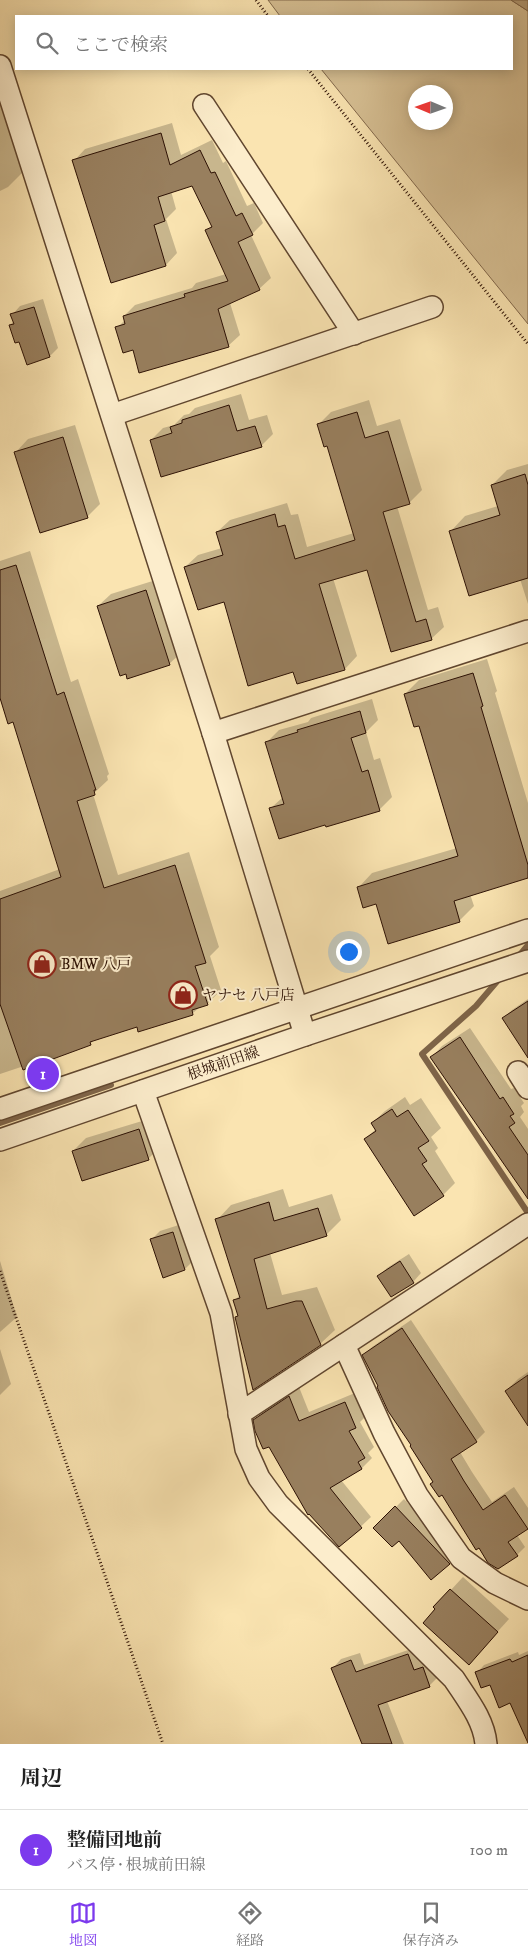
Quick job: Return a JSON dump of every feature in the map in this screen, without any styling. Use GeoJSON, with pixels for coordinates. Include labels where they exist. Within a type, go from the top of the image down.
{"type":"FeatureCollection","features":[{"type":"Feature","properties":{"kind":"street"},"geometry":{"type":"LineString","coordinates":[[0,66],[213,733],[305,1035]]}},
{"type":"Feature","properties":{"kind":"street"},"geometry":{"type":"LineString","coordinates":[[204,105],[354,334]]}},
{"type":"Feature","properties":{"kind":"street"},"geometry":{"type":"LineString","coordinates":[[112,415],[432,307]]}},
{"type":"Feature","properties":{"kind":"street"},"geometry":{"type":"LineString","coordinates":[[213,733],[528,631]]}},
{"type":"Feature","properties":{"kind":"street","name":"根城前田線"},"geometry":{"type":"LineString","coordinates":[[0,1109],[528,930]]}},
{"type":"Feature","properties":{"kind":"street","name":"根城前田線"},"geometry":{"type":"LineString","coordinates":[[0,1140],[305,1035],[528,961]]}},
{"type":"Feature","properties":{"kind":"street"},"geometry":{"type":"LineString","coordinates":[[143,1091],[221,1312],[246,1449],[258,1478],[278,1504],[454,1679],[475,1711],[486,1736],[486,1744]]}},
{"type":"Feature","properties":{"kind":"street"},"geometry":{"type":"LineString","coordinates":[[239,1414],[528,1224]]}},
{"type":"Feature","properties":{"kind":"street"},"geometry":{"type":"LineString","coordinates":[[344,1345],[384,1433],[417,1495],[461,1558],[495,1583],[528,1599]]}},
{"type":"Feature","properties":{"kind":"path"},"geometry":{"type":"LineString","coordinates":[[256,0],[267,15]]}},
{"type":"Feature","properties":{"kind":"path"},"geometry":{"type":"LineString","coordinates":[[309,70],[528,344]]}},
{"type":"Feature","properties":{"kind":"path"},"geometry":{"type":"LineString","coordinates":[[0,1271],[163,1744]]}},
{"type":"Feature","properties":{"kind":"shaded area"},"geometry":{"type":"Polygon","coordinates":[[[268,0],[511,0],[528,11],[528,324],[322,70],[513,70],[513,15],[279,15],[268,0]]]}},
{"type":"Feature","properties":{"kind":"shaded area"},"geometry":{"type":"Polygon","coordinates":[[[511,0],[528,0],[528,11],[511,0]]]}},
{"type":"Feature","properties":{"kind":"building"},"geometry":{"type":"Polygon","coordinates":[[[161,133],[170,165],[200,150],[211,173],[215,172],[236,216],[242,213],[253,235],[238,242],[260,290],[218,309],[229,347],[139,373],[133,350],[123,353],[115,327],[125,324],[123,316],[185,297],[184,294],[228,281],[205,230],[212,227],[192,186],[158,197],[165,221],[154,225],[166,266],[111,283],[72,160],[161,133]]]}},
{"type":"Feature","properties":{"kind":"building"},"geometry":{"type":"Polygon","coordinates":[[[34,307],[50,357],[27,365],[19,342],[15,343],[9,325],[14,324],[10,314],[34,307]]]}},
{"type":"Feature","properties":{"kind":"building"},"geometry":{"type":"Polygon","coordinates":[[[229,405],[237,431],[255,426],[262,447],[161,477],[150,440],[172,433],[170,427],[182,423],[182,420],[229,405]]]}},
{"type":"Feature","properties":{"kind":"building"},"geometry":{"type":"Polygon","coordinates":[[[357,412],[365,438],[388,431],[410,504],[383,512],[416,622],[426,619],[432,640],[391,652],[367,570],[319,584],[345,670],[297,684],[293,672],[248,686],[224,602],[198,610],[184,567],[223,555],[216,532],[275,514],[278,527],[285,525],[295,559],[355,540],[327,446],[324,447],[317,424],[357,412]]]}},
{"type":"Feature","properties":{"kind":"building"},"geometry":{"type":"Polygon","coordinates":[[[63,437],[88,518],[40,533],[14,452],[63,437]]]}},
{"type":"Feature","properties":{"kind":"building"},"geometry":{"type":"Polygon","coordinates":[[[525,474],[528,485],[528,578],[469,596],[449,531],[500,515],[491,485],[525,474]]]}},
{"type":"Feature","properties":{"kind":"building"},"geometry":{"type":"Polygon","coordinates":[[[16,565],[57,695],[64,692],[96,790],[94,790],[95,795],[77,801],[104,888],[175,865],[206,963],[195,966],[208,1005],[192,1010],[193,1015],[138,1032],[137,1027],[90,1042],[91,1045],[23,1070],[0,1004],[0,899],[61,877],[13,722],[8,724],[0,698],[0,570],[16,565]]]}},
{"type":"Feature","properties":{"kind":"building"},"geometry":{"type":"Polygon","coordinates":[[[146,590],[170,665],[127,679],[126,674],[120,676],[97,606],[146,590]]]}},
{"type":"Feature","properties":{"kind":"building"},"geometry":{"type":"Polygon","coordinates":[[[473,673],[483,706],[481,707],[528,865],[528,878],[454,901],[460,922],[388,944],[376,904],[363,908],[357,887],[458,856],[419,726],[414,727],[404,694],[473,673]]]}},
{"type":"Feature","properties":{"kind":"building"},"geometry":{"type":"Polygon","coordinates":[[[360,711],[366,733],[351,738],[362,772],[368,770],[380,811],[279,839],[269,808],[284,804],[265,742],[360,711]]]}},
{"type":"Feature","properties":{"kind":"building"},"geometry":{"type":"Polygon","coordinates":[[[528,1001],[528,1058],[502,1018],[528,1001]]]}},
{"type":"Feature","properties":{"kind":"building"},"geometry":{"type":"Polygon","coordinates":[[[460,1037],[500,1099],[503,1097],[514,1114],[510,1116],[515,1123],[509,1127],[528,1155],[528,1199],[430,1057],[460,1037]]]}},
{"type":"Feature","properties":{"kind":"building"},"geometry":{"type":"Polygon","coordinates":[[[392,1109],[397,1117],[408,1110],[429,1141],[418,1148],[427,1161],[422,1164],[444,1196],[414,1216],[364,1139],[376,1131],[371,1123],[392,1109]]]}},
{"type":"Feature","properties":{"kind":"building"},"geometry":{"type":"Polygon","coordinates":[[[139,1129],[149,1160],[82,1181],[72,1151],[139,1129]]]}},
{"type":"Feature","properties":{"kind":"building"},"geometry":{"type":"Polygon","coordinates":[[[269,1202],[274,1221],[318,1208],[327,1236],[254,1259],[267,1309],[302,1301],[321,1345],[253,1390],[235,1317],[238,1316],[233,1300],[240,1298],[215,1219],[269,1202]]]}},
{"type":"Feature","properties":{"kind":"building"},"geometry":{"type":"Polygon","coordinates":[[[173,1232],[185,1270],[163,1278],[150,1239],[173,1232]]]}},
{"type":"Feature","properties":{"kind":"building"},"geometry":{"type":"Polygon","coordinates":[[[400,1261],[414,1283],[391,1297],[377,1276],[400,1261]]]}},
{"type":"Feature","properties":{"kind":"building"},"geometry":{"type":"Polygon","coordinates":[[[402,1328],[477,1442],[451,1459],[464,1481],[483,1510],[505,1495],[528,1529],[508,1542],[518,1556],[498,1569],[488,1563],[479,1548],[476,1550],[442,1495],[439,1497],[430,1484],[433,1482],[388,1411],[362,1355],[402,1328]]]}},
{"type":"Feature","properties":{"kind":"building"},"geometry":{"type":"Polygon","coordinates":[[[528,1375],[528,1426],[505,1391],[528,1375]]]}},
{"type":"Feature","properties":{"kind":"building"},"geometry":{"type":"Polygon","coordinates":[[[289,1396],[299,1421],[345,1402],[356,1428],[349,1431],[365,1458],[358,1462],[362,1469],[330,1488],[362,1528],[339,1547],[308,1515],[269,1447],[263,1449],[255,1431],[253,1420],[289,1396]]]}},
{"type":"Feature","properties":{"kind":"building"},"geometry":{"type":"Polygon","coordinates":[[[395,1506],[450,1564],[431,1580],[399,1541],[392,1547],[373,1528],[395,1506]]]}},
{"type":"Feature","properties":{"kind":"building"},"geometry":{"type":"Polygon","coordinates":[[[450,1589],[498,1632],[469,1665],[423,1623],[435,1609],[433,1607],[450,1589]]]}},
{"type":"Feature","properties":{"kind":"building"},"geometry":{"type":"Polygon","coordinates":[[[408,1654],[414,1670],[423,1667],[430,1687],[378,1705],[392,1744],[362,1744],[331,1668],[351,1660],[356,1672],[408,1654]]]}},
{"type":"Feature","properties":{"kind":"building"},"geometry":{"type":"Polygon","coordinates":[[[528,1655],[528,1743],[510,1703],[499,1708],[490,1685],[481,1688],[475,1672],[510,1659],[512,1662],[528,1655]]]}},
{"type":"Feature","properties":{"kind":"waterway"},"geometry":{"type":"LineString","coordinates":[[518,957],[528,945]]}},
{"type":"Feature","properties":{"kind":"waterway"},"geometry":{"type":"LineString","coordinates":[[500,978],[476,1006],[422,1054],[528,1213]]}},
{"type":"Feature","properties":{"kind":"waterway"},"geometry":{"type":"LineString","coordinates":[[0,1123],[111,1085]]}},
{"type":"Feature","properties":{"kind":"place","name":"BMW 八戸"},"geometry":{"type":"Point","coordinates":[42,964]}},
{"type":"Feature","properties":{"kind":"place","name":"ヤナセ 八戸店"},"geometry":{"type":"Point","coordinates":[183,995]}},
{"type":"Feature","properties":{"kind":"place","name":"整備団地前"},"geometry":{"type":"Point","coordinates":[43,1074]}}]}
